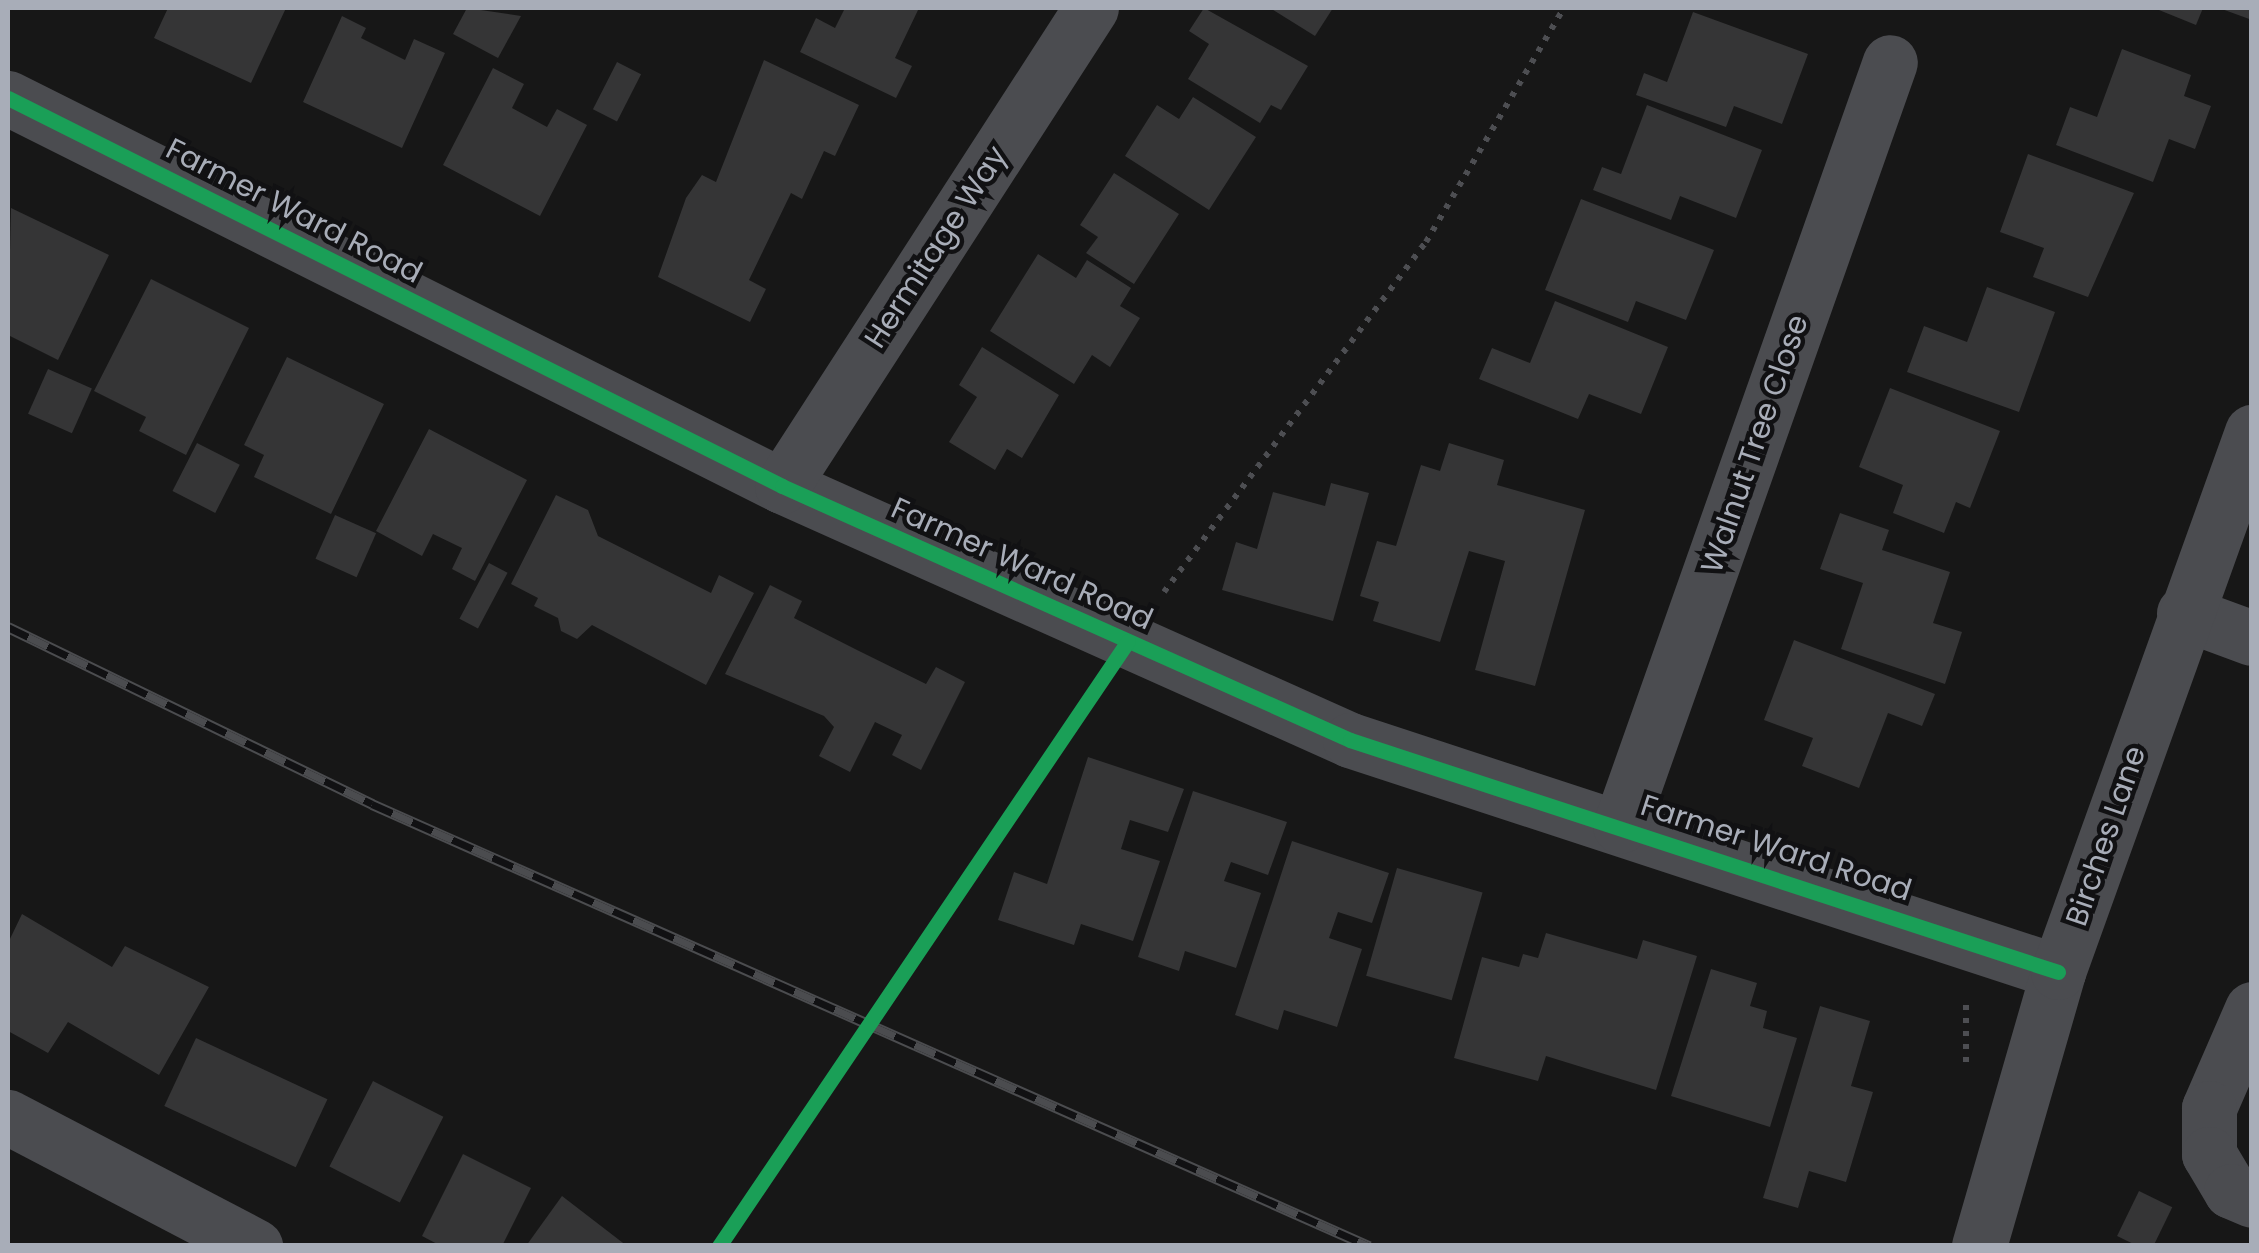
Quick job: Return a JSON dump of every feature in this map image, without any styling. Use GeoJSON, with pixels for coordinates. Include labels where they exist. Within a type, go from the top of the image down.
{"type":"FeatureCollection","features":[{"type":"Feature","properties":{"kind":"street","name":"Hermitage Way"},"geometry":{"type":"LineString","coordinates":[[782,486],[1091,8]]}},
{"type":"Feature","properties":{"kind":"street","name":"Walnut Tree Close"},"geometry":{"type":"LineString","coordinates":[[1620,826],[1890,62]]}},
{"type":"Feature","properties":{"kind":"street","name":"Farmer Ward Road"},"geometry":{"type":"LineString","coordinates":[[8,98],[782,486],[1350,740],[2058,972]]}},
{"type":"Feature","properties":{"kind":"street","name":"Birches Lane"},"geometry":{"type":"LineString","coordinates":[[1979,1246],[2058,972],[2252,432]]}},
{"type":"Feature","properties":{"kind":"street"},"geometry":{"type":"LineString","coordinates":[[2184,613],[2252,638]]}},
{"type":"Feature","properties":{"kind":"street"},"geometry":{"type":"LineString","coordinates":[[2252,1008],[2209,1108],[2209,1139],[2231,1191],[2252,1200]]}},
{"type":"Feature","properties":{"kind":"street"},"geometry":{"type":"LineString","coordinates":[[8,1117],[254,1246]]}},
{"type":"Feature","properties":{"kind":"path"},"geometry":{"type":"LineString","coordinates":[[1128,642],[1426,242],[1564,8]]}},
{"type":"Feature","properties":{"kind":"building"},"geometry":{"type":"Polygon","coordinates":[[[168,8],[286,8],[251,83],[154,38],[168,8]]]}},
{"type":"Feature","properties":{"kind":"building"},"geometry":{"type":"Polygon","coordinates":[[[467,8],[521,16],[498,58],[453,34],[467,8]]]}},
{"type":"Feature","properties":{"kind":"building"},"geometry":{"type":"Polygon","coordinates":[[[845,8],[919,8],[895,58],[912,66],[896,98],[800,52],[816,18],[835,28],[845,8]]]}},
{"type":"Feature","properties":{"kind":"building"},"geometry":{"type":"Polygon","coordinates":[[[1204,8],[1308,66],[1281,110],[1271,105],[1260,123],[1188,79],[1209,44],[1189,31],[1204,8]]]}},
{"type":"Feature","properties":{"kind":"building"},"geometry":{"type":"Polygon","coordinates":[[[1270,8],[1333,8],[1315,36],[1270,8]]]}},
{"type":"Feature","properties":{"kind":"building"},"geometry":{"type":"Polygon","coordinates":[[[2154,8],[2203,8],[2196,25],[2154,8]]]}},
{"type":"Feature","properties":{"kind":"building"},"geometry":{"type":"Polygon","coordinates":[[[2219,8],[2252,8],[2252,20],[2219,8]]]}},
{"type":"Feature","properties":{"kind":"building"},"geometry":{"type":"Polygon","coordinates":[[[1693,12],[1808,54],[1782,124],[1734,106],[1726,127],[1636,95],[1644,73],[1667,82],[1693,12]]]}},
{"type":"Feature","properties":{"kind":"building"},"geometry":{"type":"Polygon","coordinates":[[[342,16],[366,28],[361,38],[405,60],[414,39],[445,53],[402,148],[303,102],[342,16]]]}},
{"type":"Feature","properties":{"kind":"building"},"geometry":{"type":"Polygon","coordinates":[[[2122,49],[2191,75],[2184,96],[2211,106],[2195,149],[2169,139],[2153,182],[2056,145],[2070,107],[2097,117],[2122,49]]]}},
{"type":"Feature","properties":{"kind":"building"},"geometry":{"type":"Polygon","coordinates":[[[764,60],[859,105],[835,156],[824,151],[802,199],[791,193],[749,280],[766,289],[750,322],[658,277],[686,198],[702,175],[716,182],[764,60]]]}},
{"type":"Feature","properties":{"kind":"building"},"geometry":{"type":"Polygon","coordinates":[[[617,62],[641,74],[617,121],[593,109],[617,62]]]}},
{"type":"Feature","properties":{"kind":"building"},"geometry":{"type":"Polygon","coordinates":[[[493,68],[524,84],[512,108],[547,127],[557,109],[587,125],[540,216],[443,165],[493,68]]]}},
{"type":"Feature","properties":{"kind":"building"},"geometry":{"type":"Polygon","coordinates":[[[1193,97],[1256,137],[1209,210],[1125,156],[1157,105],[1179,119],[1193,97]]]}},
{"type":"Feature","properties":{"kind":"building"},"geometry":{"type":"Polygon","coordinates":[[[1647,105],[1762,150],[1736,218],[1680,196],[1671,220],[1593,190],[1602,167],[1621,174],[1647,105]]]}},
{"type":"Feature","properties":{"kind":"building"},"geometry":{"type":"Polygon","coordinates":[[[2028,154],[2134,193],[2088,297],[2033,277],[2044,248],[2000,232],[2028,154]]]}},
{"type":"Feature","properties":{"kind":"building"},"geometry":{"type":"Polygon","coordinates":[[[1114,173],[1179,214],[1134,284],[1086,253],[1098,237],[1080,225],[1114,173]]]}},
{"type":"Feature","properties":{"kind":"building"},"geometry":{"type":"Polygon","coordinates":[[[1581,199],[1714,250],[1686,320],[1636,301],[1628,322],[1545,290],[1581,199]]]}},
{"type":"Feature","properties":{"kind":"building"},"geometry":{"type":"Polygon","coordinates":[[[11,208],[109,255],[58,360],[8,335],[11,208]]]}},
{"type":"Feature","properties":{"kind":"building"},"geometry":{"type":"Polygon","coordinates":[[[1038,254],[1076,278],[1087,260],[1131,288],[1120,306],[1140,318],[1110,367],[1092,355],[1074,384],[990,331],[1038,254]]]}},
{"type":"Feature","properties":{"kind":"building"},"geometry":{"type":"Polygon","coordinates":[[[151,279],[249,328],[186,455],[139,431],[146,417],[94,391],[151,279]]]}},
{"type":"Feature","properties":{"kind":"building"},"geometry":{"type":"Polygon","coordinates":[[[1987,287],[2055,312],[2019,412],[1907,372],[1924,326],[1967,342],[1987,287]]]}},
{"type":"Feature","properties":{"kind":"building"},"geometry":{"type":"Polygon","coordinates":[[[1555,301],[1668,347],[1641,414],[1589,394],[1578,419],[1479,379],[1492,348],[1530,363],[1555,301]]]}},
{"type":"Feature","properties":{"kind":"building"},"geometry":{"type":"Polygon","coordinates":[[[982,347],[1059,395],[1022,458],[1007,449],[995,470],[949,442],[977,397],[959,385],[982,347]]]}},
{"type":"Feature","properties":{"kind":"building"},"geometry":{"type":"Polygon","coordinates":[[[287,357],[384,404],[331,514],[254,477],[264,455],[244,445],[287,357]]]}},
{"type":"Feature","properties":{"kind":"building"},"geometry":{"type":"Polygon","coordinates":[[[48,369],[92,389],[72,433],[28,414],[48,369]]]}},
{"type":"Feature","properties":{"kind":"building"},"geometry":{"type":"Polygon","coordinates":[[[1890,388],[2000,431],[1970,508],[1956,502],[1944,533],[1893,513],[1903,485],[1859,467],[1890,388]]]}},
{"type":"Feature","properties":{"kind":"building"},"geometry":{"type":"Polygon","coordinates":[[[429,429],[527,480],[475,581],[452,569],[462,548],[433,534],[422,556],[376,531],[429,429]]]}},
{"type":"Feature","properties":{"kind":"building"},"geometry":{"type":"Polygon","coordinates":[[[197,443],[240,465],[215,513],[172,491],[197,443]]]}},
{"type":"Feature","properties":{"kind":"building"},"geometry":{"type":"Polygon","coordinates":[[[1449,443],[1504,460],[1497,485],[1585,510],[1535,686],[1475,670],[1505,561],[1469,551],[1440,642],[1373,621],[1379,602],[1360,596],[1377,541],[1396,546],[1421,465],[1440,471],[1449,443]]]}},
{"type":"Feature","properties":{"kind":"building"},"geometry":{"type":"Polygon","coordinates":[[[1331,483],[1369,493],[1333,621],[1222,590],[1236,542],[1257,549],[1273,492],[1325,506],[1331,483]]]}},
{"type":"Feature","properties":{"kind":"building"},"geometry":{"type":"Polygon","coordinates":[[[556,495],[588,510],[598,536],[711,593],[719,575],[754,593],[706,685],[592,625],[577,639],[561,631],[558,618],[534,606],[538,598],[511,584],[556,495]]]}},
{"type":"Feature","properties":{"kind":"building"},"geometry":{"type":"Polygon","coordinates":[[[1840,513],[1889,530],[1882,550],[1950,572],[1933,623],[1962,632],[1945,684],[1841,649],[1863,583],[1820,569],[1840,513]]]}},
{"type":"Feature","properties":{"kind":"building"},"geometry":{"type":"Polygon","coordinates":[[[335,515],[376,533],[357,577],[315,559],[335,515]]]}},
{"type":"Feature","properties":{"kind":"building"},"geometry":{"type":"Polygon","coordinates":[[[489,563],[508,573],[478,628],[459,619],[489,563]]]}},
{"type":"Feature","properties":{"kind":"building"},"geometry":{"type":"Polygon","coordinates":[[[770,585],[802,601],[794,618],[857,650],[926,684],[936,667],[965,682],[921,770],[892,755],[902,735],[875,722],[850,772],[819,756],[834,727],[824,716],[725,674],[770,585]]]}},
{"type":"Feature","properties":{"kind":"building"},"geometry":{"type":"Polygon","coordinates":[[[1794,640],[1935,694],[1922,726],[1888,713],[1859,788],[1802,766],[1813,738],[1764,720],[1794,640]]]}},
{"type":"Feature","properties":{"kind":"building"},"geometry":{"type":"Polygon","coordinates":[[[1088,757],[1184,789],[1168,832],[1130,820],[1121,849],[1160,861],[1133,941],[1081,924],[1074,945],[998,920],[1014,872],[1047,884],[1088,757]]]}},
{"type":"Feature","properties":{"kind":"building"},"geometry":{"type":"Polygon","coordinates":[[[1193,791],[1287,822],[1268,875],[1231,862],[1224,881],[1261,893],[1236,968],[1185,951],[1179,971],[1138,957],[1193,791]]]}},
{"type":"Feature","properties":{"kind":"building"},"geometry":{"type":"Polygon","coordinates":[[[1292,841],[1389,873],[1372,923],[1338,912],[1329,938],[1362,949],[1337,1027],[1284,1010],[1278,1030],[1235,1015],[1292,841]]]}},
{"type":"Feature","properties":{"kind":"building"},"geometry":{"type":"Polygon","coordinates":[[[1397,868],[1483,893],[1452,1000],[1366,976],[1397,868]]]}},
{"type":"Feature","properties":{"kind":"building"},"geometry":{"type":"Polygon","coordinates":[[[22,914],[112,967],[125,946],[209,987],[159,1075],[68,1022],[48,1053],[8,1031],[8,943],[22,914]]]}},
{"type":"Feature","properties":{"kind":"building"},"geometry":{"type":"Polygon","coordinates":[[[1546,933],[1637,959],[1643,940],[1697,956],[1656,1090],[1546,1056],[1538,1081],[1454,1058],[1482,957],[1519,967],[1523,954],[1538,958],[1546,933]]]}},
{"type":"Feature","properties":{"kind":"building"},"geometry":{"type":"Polygon","coordinates":[[[1711,969],[1757,983],[1750,1006],[1767,1011],[1763,1028],[1797,1038],[1770,1127],[1671,1096],[1711,969]]]}},
{"type":"Feature","properties":{"kind":"building"},"geometry":{"type":"Polygon","coordinates":[[[1820,1006],[1870,1021],[1851,1086],[1873,1092],[1846,1182],[1809,1171],[1798,1208],[1763,1198],[1820,1006]]]}},
{"type":"Feature","properties":{"kind":"building"},"geometry":{"type":"Polygon","coordinates":[[[196,1038],[327,1099],[296,1167],[164,1106],[196,1038]]]}},
{"type":"Feature","properties":{"kind":"building"},"geometry":{"type":"Polygon","coordinates":[[[373,1081],[443,1117],[400,1202],[329,1167],[373,1081]]]}},
{"type":"Feature","properties":{"kind":"building"},"geometry":{"type":"Polygon","coordinates":[[[463,1154],[531,1188],[502,1246],[441,1246],[422,1236],[463,1154]]]}},
{"type":"Feature","properties":{"kind":"building"},"geometry":{"type":"Polygon","coordinates":[[[2139,1191],[2172,1207],[2153,1246],[2138,1246],[2117,1236],[2139,1191]]]}},
{"type":"Feature","properties":{"kind":"building"},"geometry":{"type":"Polygon","coordinates":[[[562,1196],[627,1246],[526,1246],[562,1196]]]}},
{"type":"Feature","properties":{"kind":"railway"},"geometry":{"type":"LineString","coordinates":[[8,627],[372,804],[1369,1246]]}},
{"type":"Feature","properties":{"kind":"cycle path"},"geometry":{"type":"LineString","coordinates":[[8,98],[782,486],[1350,740],[2058,972]]}},
{"type":"Feature","properties":{"kind":"cycle path"},"geometry":{"type":"LineString","coordinates":[[719,1246],[1128,641]]}}]}
